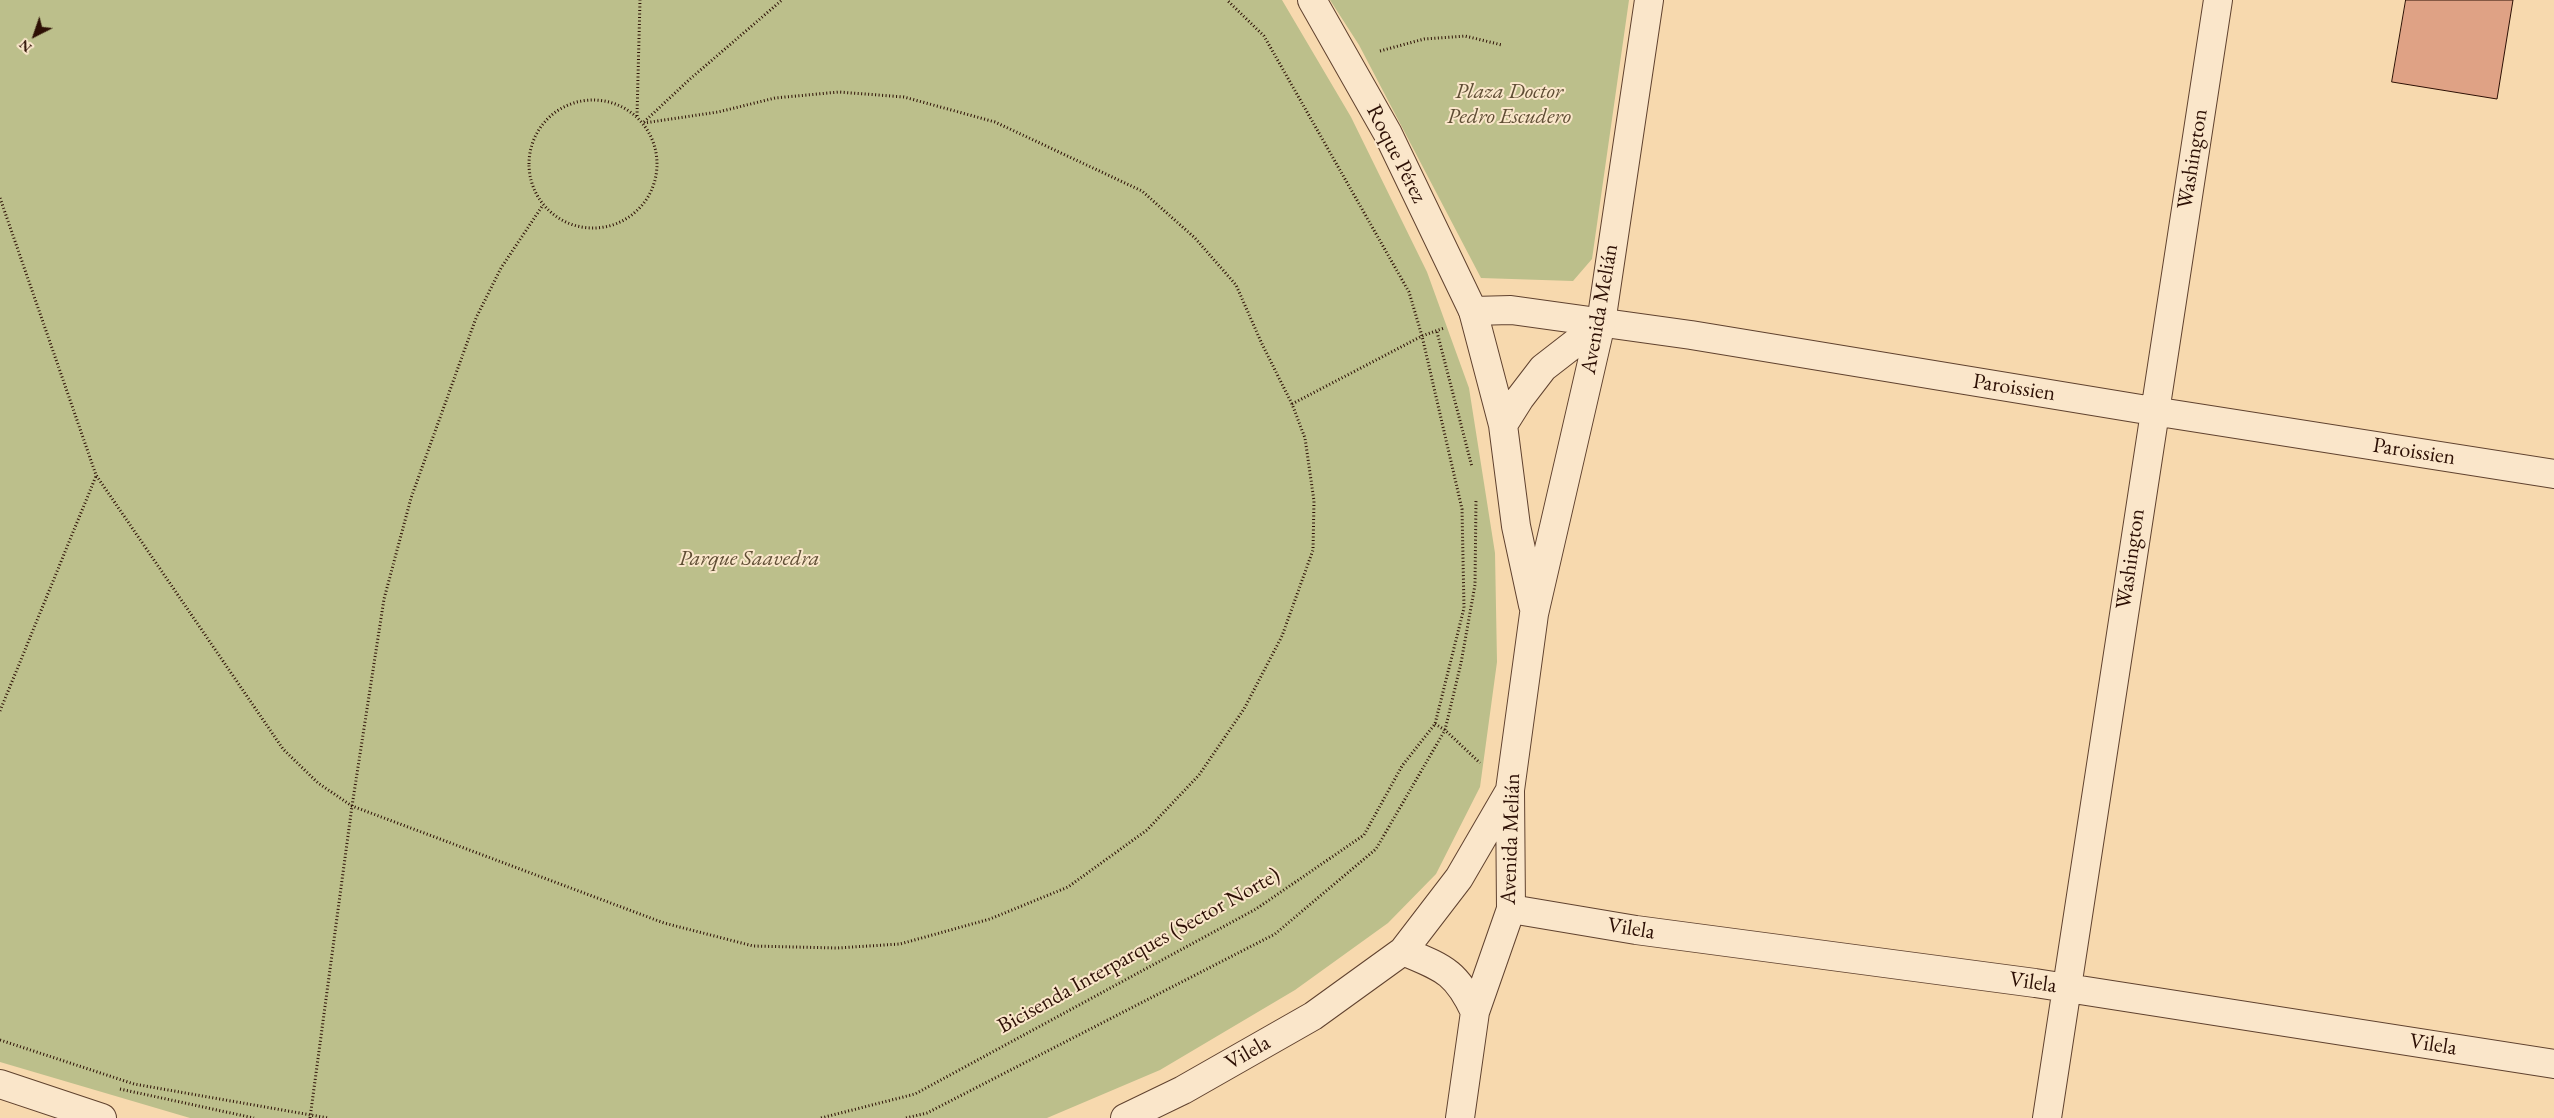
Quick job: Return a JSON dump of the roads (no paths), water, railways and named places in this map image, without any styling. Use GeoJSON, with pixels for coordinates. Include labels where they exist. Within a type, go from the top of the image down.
{"type":"FeatureCollection","features":[{"type":"Feature","properties":{"kind":"street","name":"Roque Pérez"},"geometry":{"type":"LineString","coordinates":[[1312,0],[1388,134],[1472,311]]}},
{"type":"Feature","properties":{"kind":"street","name":"Avenida Melián"},"geometry":{"type":"LineString","coordinates":[[1460,1118],[1475,1012],[1511,909],[1510,790],[1534,614],[1601,323],[1649,0]]}},
{"type":"Feature","properties":{"kind":"street","name":"Washington"},"geometry":{"type":"LineString","coordinates":[[2047,1118],[2218,0]]}},
{"type":"Feature","properties":{"kind":"street","name":"Paroissien"},"geometry":{"type":"LineString","coordinates":[[1472,311],[1511,310],[1691,336],[2154,412],[2554,474]]}},
{"type":"Feature","properties":{"kind":"street","name":"Avenida Melián"},"geometry":{"type":"LineString","coordinates":[[1472,311],[1503,425],[1516,526],[1534,614]]}},
{"type":"Feature","properties":{"kind":"street"},"geometry":{"type":"LineString","coordinates":[[1503,425],[1520,398],[1543,368],[1601,323]]}},
{"type":"Feature","properties":{"kind":"street","name":"Vilela"},"geometry":{"type":"LineString","coordinates":[[1126,1118],[1183,1090],[1313,1016],[1403,951],[1459,878],[1510,790]]}},
{"type":"Feature","properties":{"kind":"street","name":"Vilela"},"geometry":{"type":"LineString","coordinates":[[1511,909],[1636,930],[2067,988],[2554,1064]]}},
{"type":"Feature","properties":{"kind":"street"},"geometry":{"type":"LineString","coordinates":[[1403,951],[1445,969],[1464,989],[1475,1012]]}},
{"type":"Feature","properties":{"kind":"street"},"geometry":{"type":"LineString","coordinates":[[0,1084],[102,1118]]}},
{"type":"Feature","properties":{"kind":"park label","name":"Plaza Doctor Pedro Escudero"},"geometry":{"type":"Point","coordinates":[1509,104]}},
{"type":"Feature","properties":{"kind":"park label","name":"Parque Saavedra"},"geometry":{"type":"Point","coordinates":[749,559]}}]}
